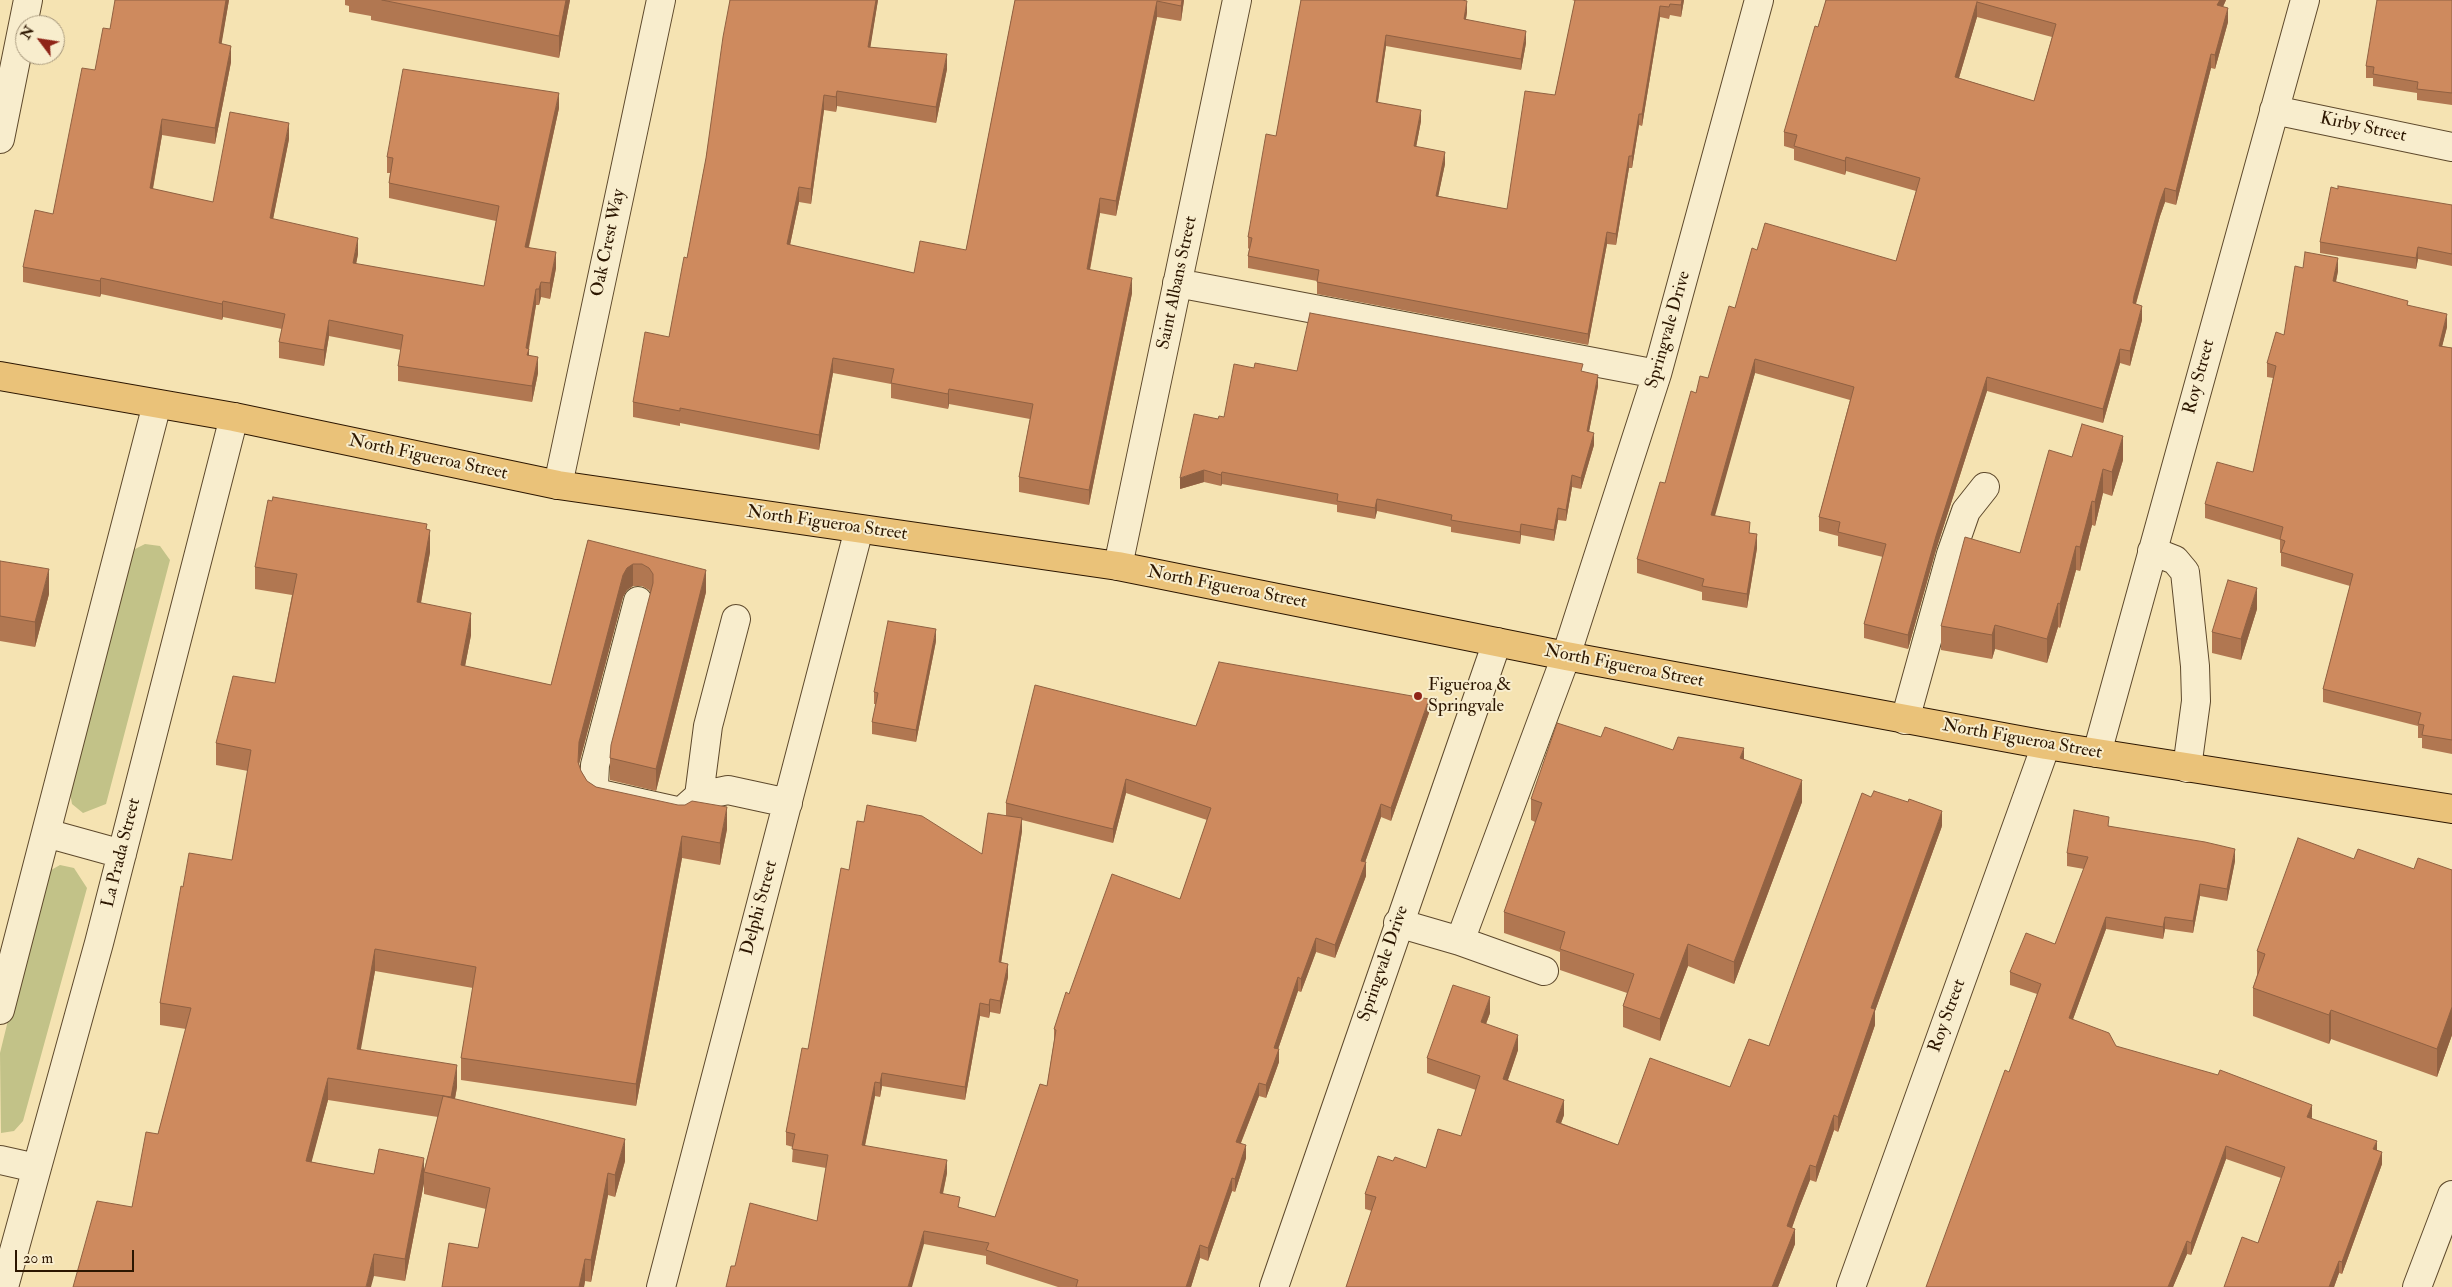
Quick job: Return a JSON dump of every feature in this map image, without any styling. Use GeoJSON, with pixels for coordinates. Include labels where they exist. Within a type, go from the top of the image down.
{"type":"FeatureCollection","features":[{"type":"Feature","properties":{"kind":"main road","name":"North Figueroa Street"},"geometry":{"type":"LineString","coordinates":[[0,376],[234,417],[558,485],[1118,566],[1566,656],[2046,746],[2452,809]]}},
{"type":"Feature","properties":{"kind":"street"},"geometry":{"type":"LineString","coordinates":[[0,139],[28,0]]}},
{"type":"Feature","properties":{"kind":"street","name":"Oak Crest Way"},"geometry":{"type":"LineString","coordinates":[[558,485],[661,0]]}},
{"type":"Feature","properties":{"kind":"street","name":"Saint Albans Street"},"geometry":{"type":"LineString","coordinates":[[1118,566],[1237,0]]}},
{"type":"Feature","properties":{"kind":"street","name":"Springvale Drive"},"geometry":{"type":"LineString","coordinates":[[1460,941],[1566,656],[1657,374],[1759,0]]}},
{"type":"Feature","properties":{"kind":"street","name":"Roy Street"},"geometry":{"type":"LineString","coordinates":[[2096,754],[2305,0]]}},
{"type":"Feature","properties":{"kind":"street","name":"Kirby Street"},"geometry":{"type":"LineString","coordinates":[[2274,110],[2452,147]]}},
{"type":"Feature","properties":{"kind":"street"},"geometry":{"type":"LineString","coordinates":[[1178,284],[1657,374]]}},
{"type":"Feature","properties":{"kind":"street"},"geometry":{"type":"LineString","coordinates":[[0,1010],[157,404]]}},
{"type":"Feature","properties":{"kind":"street","name":"La Prada Street"},"geometry":{"type":"LineString","coordinates":[[4,1287],[122,854],[234,417]]}},
{"type":"Feature","properties":{"kind":"street"},"geometry":{"type":"LineString","coordinates":[[1905,720],[1951,554],[1966,511],[1985,487]]}},
{"type":"Feature","properties":{"kind":"street","name":"Delphi Street"},"geometry":{"type":"LineString","coordinates":[[661,1287],[859,529]]}},
{"type":"Feature","properties":{"kind":"street"},"geometry":{"type":"LineString","coordinates":[[2152,551],[2175,560],[2185,572],[2195,666],[2196,701],[2187,768]]}},
{"type":"Feature","properties":{"kind":"street"},"geometry":{"type":"LineString","coordinates":[[638,602],[595,765],[594,785],[600,794],[682,812],[700,796],[728,790],[788,803]]}},
{"type":"Feature","properties":{"kind":"street"},"geometry":{"type":"LineString","coordinates":[[700,796],[708,726],[736,619]]}},
{"type":"Feature","properties":{"kind":"street","name":"Springvale Drive"},"geometry":{"type":"LineString","coordinates":[[1274,1287],[1398,923],[1497,642]]}},
{"type":"Feature","properties":{"kind":"street","name":"Roy Street"},"geometry":{"type":"LineString","coordinates":[[1851,1287],[2046,746]]}},
{"type":"Feature","properties":{"kind":"street"},"geometry":{"type":"LineString","coordinates":[[46,833],[122,854]]}},
{"type":"Feature","properties":{"kind":"street"},"geometry":{"type":"LineString","coordinates":[[1398,923],[1460,941],[1544,971]]}},
{"type":"Feature","properties":{"kind":"street"},"geometry":{"type":"LineString","coordinates":[[0,1160],[36,1168]]}},
{"type":"Feature","properties":{"kind":"street"},"geometry":{"type":"LineString","coordinates":[[2417,1287],[2452,1195]]}},
{"type":"Feature","properties":{"kind":"green space"},"geometry":{"type":"Polygon","coordinates":[[[145,544],[160,546],[170,560],[106,804],[83,813],[72,804],[69,788],[131,551],[145,544]]]}},
{"type":"Feature","properties":{"kind":"green space"},"geometry":{"type":"Polygon","coordinates":[[[60,865],[74,868],[87,888],[23,1121],[14,1131],[1,1133],[0,1053],[44,874],[60,865]]]}},
{"type":"Feature","properties":{"kind":"building"},"geometry":{"type":"Polygon","coordinates":[[[115,0],[226,0],[219,43],[231,46],[215,128],[162,119],[150,188],[213,202],[230,112],[289,123],[270,218],[358,238],[353,263],[484,286],[499,206],[389,183],[393,158],[387,157],[403,69],[559,93],[525,247],[556,252],[550,283],[541,282],[539,289],[536,289],[526,348],[529,349],[527,355],[538,357],[532,386],[398,366],[403,335],[329,320],[324,350],[279,342],[285,314],[223,301],[222,304],[101,278],[100,281],[23,267],[35,210],[53,214],[82,68],[95,70],[103,28],[110,29],[115,0]]]}},
{"type":"Feature","properties":{"kind":"building"},"geometry":{"type":"Polygon","coordinates":[[[382,0],[566,0],[559,36],[382,0]]]}},
{"type":"Feature","properties":{"kind":"building"},"geometry":{"type":"Polygon","coordinates":[[[730,0],[876,0],[868,47],[947,54],[936,107],[837,91],[836,97],[824,95],[811,189],[799,187],[787,244],[914,273],[920,241],[966,250],[1015,0],[1182,0],[1181,6],[1157,1],[1116,201],[1100,198],[1087,269],[1132,278],[1089,490],[1019,477],[1033,404],[949,389],[948,394],[891,383],[894,369],[833,358],[819,435],[680,408],[680,411],[633,402],[645,332],[669,337],[684,257],[687,258],[706,158],[730,0]]]}},
{"type":"Feature","properties":{"kind":"building"},"geometry":{"type":"Polygon","coordinates":[[[1301,0],[1462,0],[1467,1],[1464,19],[1526,31],[1521,59],[1386,35],[1376,102],[1421,110],[1414,146],[1445,152],[1436,196],[1507,209],[1525,91],[1555,95],[1575,0],[1682,0],[1681,5],[1670,4],[1669,7],[1660,6],[1642,114],[1639,114],[1632,156],[1629,156],[1616,234],[1607,232],[1588,334],[1317,282],[1319,270],[1248,256],[1252,238],[1248,237],[1266,134],[1276,136],[1301,0]]]}},
{"type":"Feature","properties":{"kind":"building"},"geometry":{"type":"Polygon","coordinates":[[[1826,0],[2220,0],[2217,5],[2228,8],[2215,55],[2211,54],[2176,191],[2165,188],[2160,202],[2134,296],[2133,303],[2142,306],[2130,351],[2120,349],[2103,409],[1987,377],[1936,536],[1908,635],[1864,624],[1886,544],[1838,532],[1840,522],[1819,517],[1854,387],[1755,359],[1711,515],[1750,522],[1749,533],[1757,534],[1747,594],[1702,586],[1704,579],[1637,559],[1660,482],[1665,483],[1691,391],[1696,393],[1700,376],[1708,378],[1729,306],[1735,308],[1752,248],[1757,250],[1765,223],[1896,261],[1920,178],[1846,157],[1845,161],[1794,146],[1797,135],[1784,132],[1815,26],[1818,27],[1826,0]],[[1977,2],[1955,77],[2034,101],[2056,24],[1977,2]]]}},
{"type":"Feature","properties":{"kind":"building"},"geometry":{"type":"Polygon","coordinates":[[[2377,0],[2452,0],[2452,93],[2417,89],[2418,82],[2373,74],[2374,67],[2366,66],[2377,0]]]}},
{"type":"Feature","properties":{"kind":"building"},"geometry":{"type":"Polygon","coordinates":[[[2338,186],[2452,205],[2452,254],[2418,247],[2416,258],[2320,242],[2331,187],[2338,189],[2338,186]]]}},
{"type":"Feature","properties":{"kind":"building"},"geometry":{"type":"Polygon","coordinates":[[[2305,252],[2338,258],[2333,281],[2408,301],[2407,305],[2447,314],[2439,346],[2452,348],[2452,740],[2422,735],[2424,725],[2418,724],[2421,713],[2323,689],[2353,574],[2281,552],[2285,541],[2280,539],[2283,527],[2205,504],[2217,462],[2253,472],[2276,366],[2267,363],[2276,332],[2284,335],[2295,266],[2303,268],[2305,252]]]}},
{"type":"Feature","properties":{"kind":"building"},"geometry":{"type":"Polygon","coordinates":[[[1310,313],[1583,364],[1581,371],[1598,375],[1587,431],[1594,433],[1581,478],[1572,475],[1566,510],[1558,508],[1554,530],[1521,524],[1520,532],[1451,520],[1452,515],[1377,499],[1375,508],[1337,501],[1338,494],[1222,472],[1221,475],[1204,470],[1180,478],[1194,414],[1218,419],[1219,416],[1224,417],[1234,364],[1254,368],[1255,363],[1297,371],[1310,313]]]}},
{"type":"Feature","properties":{"kind":"building"},"geometry":{"type":"Polygon","coordinates":[[[2082,424],[2123,436],[2112,472],[2103,469],[2095,502],[2092,501],[2080,547],[2076,546],[2060,604],[2058,603],[2047,639],[1995,625],[1992,635],[1941,626],[1965,537],[2020,553],[2049,450],[2072,457],[2082,424]]]}},
{"type":"Feature","properties":{"kind":"building"},"geometry":{"type":"Polygon","coordinates":[[[273,497],[427,524],[426,529],[430,530],[417,602],[471,613],[461,665],[551,685],[588,540],[706,570],[656,769],[610,758],[611,745],[653,583],[653,574],[649,568],[642,564],[633,564],[627,568],[623,575],[579,742],[578,762],[587,781],[596,787],[678,805],[685,805],[692,801],[727,807],[720,843],[682,836],[636,1084],[461,1058],[476,967],[375,949],[357,1049],[457,1065],[451,1097],[328,1078],[306,1161],[374,1174],[379,1149],[424,1158],[405,1259],[374,1254],[366,1287],[73,1287],[97,1201],[132,1207],[146,1132],[158,1134],[191,1008],[160,1003],[181,886],[183,887],[189,853],[232,860],[251,750],[216,743],[233,676],[275,683],[297,574],[255,567],[268,500],[272,501],[273,497]]]}},
{"type":"Feature","properties":{"kind":"building"},"geometry":{"type":"Polygon","coordinates":[[[0,561],[49,569],[35,622],[0,616],[0,561]]]}},
{"type":"Feature","properties":{"kind":"building"},"geometry":{"type":"Polygon","coordinates":[[[2228,580],[2257,588],[2241,639],[2212,632],[2228,580]]]}},
{"type":"Feature","properties":{"kind":"building"},"geometry":{"type":"Polygon","coordinates":[[[888,621],[936,629],[916,730],[872,722],[878,693],[874,692],[888,621]]]}},
{"type":"Feature","properties":{"kind":"building"},"geometry":{"type":"Polygon","coordinates":[[[1219,662],[1429,699],[1391,808],[1381,804],[1361,861],[1366,862],[1335,945],[1316,938],[1301,979],[1298,977],[1274,1048],[1279,1049],[1266,1085],[1259,1083],[1236,1142],[1246,1145],[1235,1179],[1232,1178],[1208,1248],[1200,1245],[1186,1287],[1076,1287],[1078,1280],[986,1250],[989,1243],[924,1231],[908,1287],[726,1287],[731,1266],[735,1266],[750,1203],[817,1221],[828,1155],[792,1149],[795,1134],[786,1132],[802,1048],[808,1049],[841,868],[849,870],[857,821],[864,822],[867,805],[922,816],[982,854],[988,813],[1022,818],[999,962],[1008,964],[1000,1001],[990,999],[989,1005],[980,1003],[965,1087],[882,1073],[880,1083],[875,1082],[862,1145],[947,1160],[940,1193],[960,1197],[958,1207],[995,1217],[1040,1084],[1047,1086],[1056,1030],[1054,1029],[1066,992],[1069,994],[1112,874],[1180,899],[1211,808],[1126,779],[1113,829],[1006,803],[1035,685],[1196,726],[1219,662]]]}},
{"type":"Feature","properties":{"kind":"building"},"geometry":{"type":"Polygon","coordinates":[[[1557,723],[1601,737],[1605,727],[1673,750],[1678,737],[1744,748],[1740,758],[1802,780],[1734,962],[1688,944],[1660,1019],[1623,1006],[1634,974],[1560,949],[1565,932],[1504,912],[1542,803],[1531,799],[1557,723]]]}},
{"type":"Feature","properties":{"kind":"building"},"geometry":{"type":"Polygon","coordinates":[[[1874,791],[1908,802],[1909,799],[1942,811],[1871,1008],[1875,1009],[1838,1117],[1834,1115],[1816,1167],[1810,1165],[1787,1226],[1795,1229],[1772,1287],[1346,1287],[1376,1197],[1365,1194],[1378,1156],[1393,1161],[1395,1157],[1426,1168],[1438,1129],[1461,1136],[1480,1076],[1427,1058],[1453,985],[1490,997],[1481,1022],[1518,1035],[1503,1079],[1564,1100],[1556,1122],[1618,1145],[1650,1058],[1730,1087],[1749,1039],[1769,1046],[1862,793],[1871,797],[1874,791]]]}},
{"type":"Feature","properties":{"kind":"building"},"geometry":{"type":"Polygon","coordinates":[[[2074,810],[2109,817],[2108,826],[2205,842],[2235,849],[2227,889],[2200,884],[2193,921],[2165,917],[2163,927],[2106,917],[2069,1018],[2109,1033],[2116,1046],[2218,1075],[2220,1070],[2312,1105],[2307,1117],[2377,1141],[2373,1149],[2382,1152],[2342,1262],[2339,1261],[2329,1287],[2224,1287],[2242,1237],[2258,1243],[2285,1167],[2226,1146],[2191,1243],[2187,1241],[2168,1287],[1926,1287],[2005,1070],[2009,1072],[2041,984],[2010,972],[2026,933],[2055,944],[2088,857],[2067,853],[2074,810]]]}},
{"type":"Feature","properties":{"kind":"building"},"geometry":{"type":"Polygon","coordinates":[[[2298,838],[2354,859],[2358,849],[2414,869],[2418,858],[2452,870],[2452,1007],[2437,1049],[2331,1010],[2329,1015],[2253,988],[2265,954],[2257,951],[2298,838]]]}},
{"type":"Feature","properties":{"kind":"building"},"geometry":{"type":"Polygon","coordinates":[[[443,1096],[625,1139],[615,1175],[608,1173],[591,1260],[585,1259],[579,1287],[442,1287],[449,1243],[478,1248],[490,1188],[424,1172],[443,1096]]]}},
{"type":"Feature","properties":{"kind":"place","name":"Figueroa & Springvale"},"geometry":{"type":"Point","coordinates":[1418,696]}}]}
